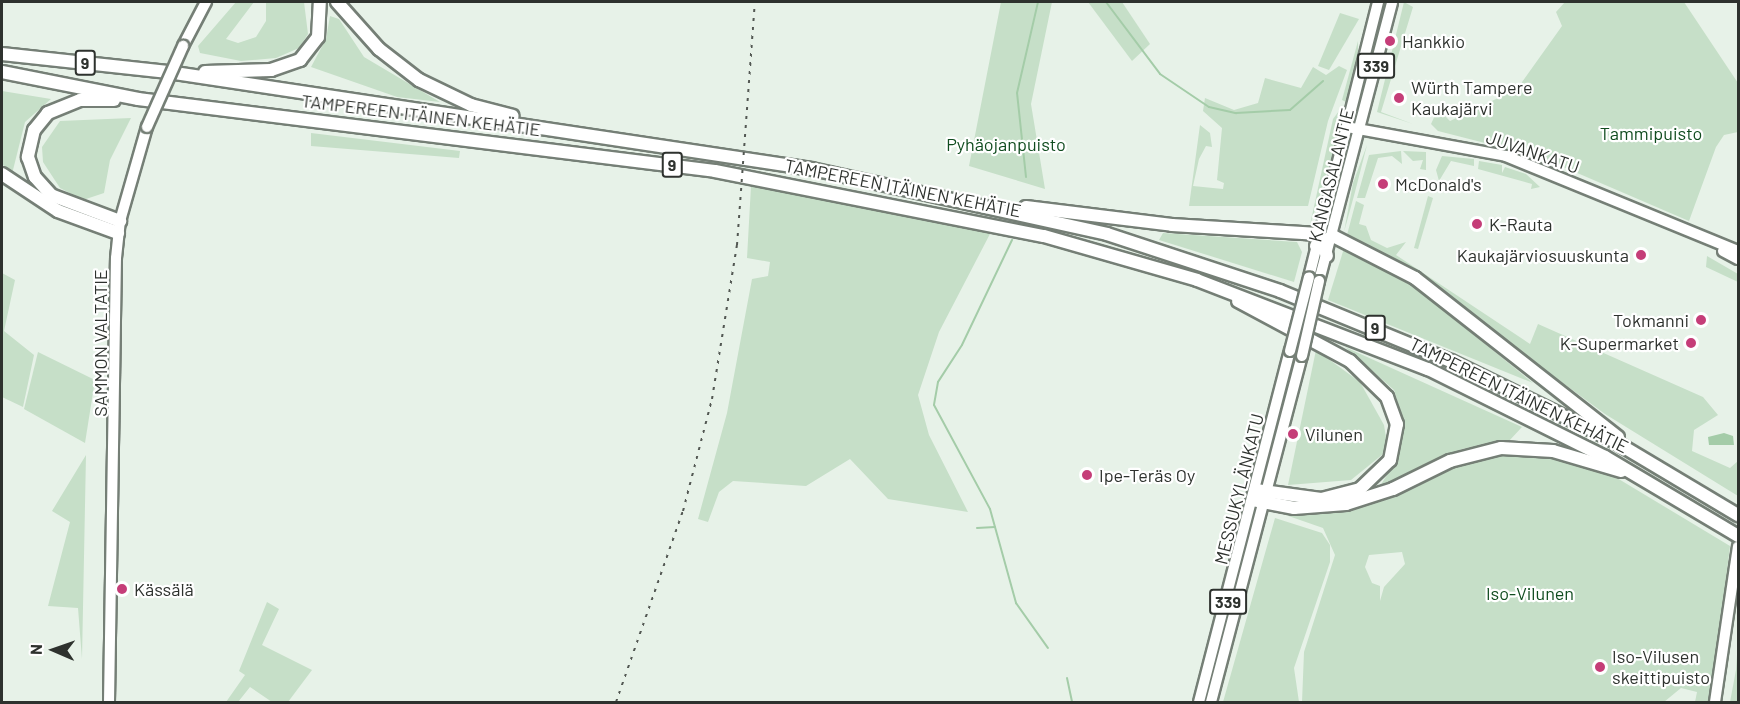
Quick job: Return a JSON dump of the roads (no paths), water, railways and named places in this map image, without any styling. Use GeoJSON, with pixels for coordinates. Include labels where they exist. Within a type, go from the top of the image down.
{"type":"FeatureCollection","features":[{"type":"Feature","properties":{"kind":"highway"},"geometry":{"type":"LineString","coordinates":[[168,72],[260,71],[291,65],[308,54],[318,37],[320,2]]}},
{"type":"Feature","properties":{"kind":"highway"},"geometry":{"type":"LineString","coordinates":[[336,2],[391,60],[435,89],[557,129]]}},
{"type":"Feature","properties":{"kind":"highway","name":"TAMPEREEN ITÄINEN KEHÄTIE"},"geometry":{"type":"LineString","coordinates":[[2,54],[168,72],[557,129],[986,203],[1164,251],[1335,312],[1494,381],[1642,457],[1738,515]]}},
{"type":"Feature","properties":{"kind":"highway","name":"TAMPEREEN ITÄINEN KEHÄTIE"},"geometry":{"type":"LineString","coordinates":[[2,72],[138,99],[619,158],[811,187],[1044,236],[1197,280],[1428,369],[1647,480],[1738,536]]}},
{"type":"Feature","properties":{"kind":"highway"},"geometry":{"type":"LineString","coordinates":[[119,227],[51,195],[35,177],[29,148],[40,121],[56,108],[87,100],[138,99]]}},
{"type":"Feature","properties":{"kind":"highway"},"geometry":{"type":"LineString","coordinates":[[2,174],[58,211],[119,227]]}},
{"type":"Feature","properties":{"kind":"highway"},"geometry":{"type":"LineString","coordinates":[[986,203],[1172,225],[1323,239],[1415,278],[1642,457]]}},
{"type":"Feature","properties":{"kind":"highway"},"geometry":{"type":"LineString","coordinates":[[1323,239],[1327,256]]}},
{"type":"Feature","properties":{"kind":"highway"},"geometry":{"type":"LineString","coordinates":[[1197,280],[1350,362],[1381,390],[1395,415],[1394,450],[1370,483],[1322,499],[1260,496]]}},
{"type":"Feature","properties":{"kind":"highway"},"geometry":{"type":"LineString","coordinates":[[1260,496],[1294,508],[1346,504],[1393,489],[1450,461],[1501,448],[1574,456],[1647,480]]}},
{"type":"Feature","properties":{"kind":"main road","name":"SAMMON VALTATIE"},"geometry":{"type":"LineString","coordinates":[[109,702],[119,227],[147,127],[183,46],[206,2]]}},
{"type":"Feature","properties":{"kind":"main road","name":"KANGASALANTIE"},"geometry":{"type":"LineString","coordinates":[[1302,356],[1314,279],[1347,127],[1378,2]]}},
{"type":"Feature","properties":{"kind":"main road","name":"KANGASALANTIE"},"geometry":{"type":"LineString","coordinates":[[1323,239],[1360,130],[1392,2]]}},
{"type":"Feature","properties":{"kind":"main road","name":"JUVANKATU"},"geometry":{"type":"LineString","coordinates":[[1347,127],[1506,156],[1699,237],[1738,251]]}},
{"type":"Feature","properties":{"kind":"main road","name":"JUVANKATU"},"geometry":{"type":"LineString","coordinates":[[1699,237],[1738,259]]}},
{"type":"Feature","properties":{"kind":"main road","name":"KANGASALANTIE"},"geometry":{"type":"LineString","coordinates":[[1290,351],[1314,279],[1327,256]]}},
{"type":"Feature","properties":{"kind":"main road","name":"MESSUKYLÄNKATU"},"geometry":{"type":"LineString","coordinates":[[1211,702],[1260,496],[1290,351]]}},
{"type":"Feature","properties":{"kind":"main road","name":"MESSUKYLÄNKATU"},"geometry":{"type":"LineString","coordinates":[[1199,702],[1302,356]]}},
{"type":"Feature","properties":{"kind":"main road"},"geometry":{"type":"LineString","coordinates":[[1715,702],[1738,547]]}},
{"type":"Feature","properties":{"kind":"waterway"},"geometry":{"type":"LineString","coordinates":[[1026,177],[1017,93],[1038,2]]}},
{"type":"Feature","properties":{"kind":"waterway"},"geometry":{"type":"LineString","coordinates":[[1106,2],[1160,74],[1209,107],[1236,113],[1290,110],[1323,81]]}},
{"type":"Feature","properties":{"kind":"waterway"},"geometry":{"type":"LineString","coordinates":[[1012,240],[962,345],[938,382],[934,405],[990,509],[1016,603],[1048,648]]}},
{"type":"Feature","properties":{"kind":"waterway"},"geometry":{"type":"LineString","coordinates":[[977,528],[995,527]]}},
{"type":"Feature","properties":{"kind":"waterway"},"geometry":{"type":"LineString","coordinates":[[1067,678],[1072,702]]}},
{"type":"Feature","properties":{"kind":"railway"},"geometry":{"type":"LineString","coordinates":[[616,702],[683,511],[712,399],[737,245],[755,2]]}},
{"type":"Feature","properties":{"kind":"place","name":"Hankkio"},"geometry":{"type":"Point","coordinates":[1390,41]}},
{"type":"Feature","properties":{"kind":"place","name":"Würth Tampere Kaukajärvi"},"geometry":{"type":"Point","coordinates":[1399,98]}},
{"type":"Feature","properties":{"kind":"place","name":"McDonald's"},"geometry":{"type":"Point","coordinates":[1383,184]}},
{"type":"Feature","properties":{"kind":"place","name":"K-Rauta"},"geometry":{"type":"Point","coordinates":[1477,224]}},
{"type":"Feature","properties":{"kind":"place","name":"Kaukajärviosuuskunta"},"geometry":{"type":"Point","coordinates":[1641,255]}},
{"type":"Feature","properties":{"kind":"place","name":"Tokmanni"},"geometry":{"type":"Point","coordinates":[1701,320]}},
{"type":"Feature","properties":{"kind":"place","name":"K-Supermarket"},"geometry":{"type":"Point","coordinates":[1691,343]}},
{"type":"Feature","properties":{"kind":"place","name":"Vilunen"},"geometry":{"type":"Point","coordinates":[1293,434]}},
{"type":"Feature","properties":{"kind":"place","name":"Ipe-Teräs Oy"},"geometry":{"type":"Point","coordinates":[1087,475]}},
{"type":"Feature","properties":{"kind":"place","name":"Kässälä"},"geometry":{"type":"Point","coordinates":[122,589]}},
{"type":"Feature","properties":{"kind":"place","name":"Iso-Vilusen skeittipuisto"},"geometry":{"type":"Point","coordinates":[1600,667]}},
{"type":"Feature","properties":{"kind":"park label","name":"Tammipuisto"},"geometry":{"type":"Point","coordinates":[1651,133]}},
{"type":"Feature","properties":{"kind":"park label","name":"Pyhäojanpuisto"},"geometry":{"type":"Point","coordinates":[1006,144]}},
{"type":"Feature","properties":{"kind":"park label","name":"Iso-Vilunen"},"geometry":{"type":"Point","coordinates":[1530,593]}}]}
